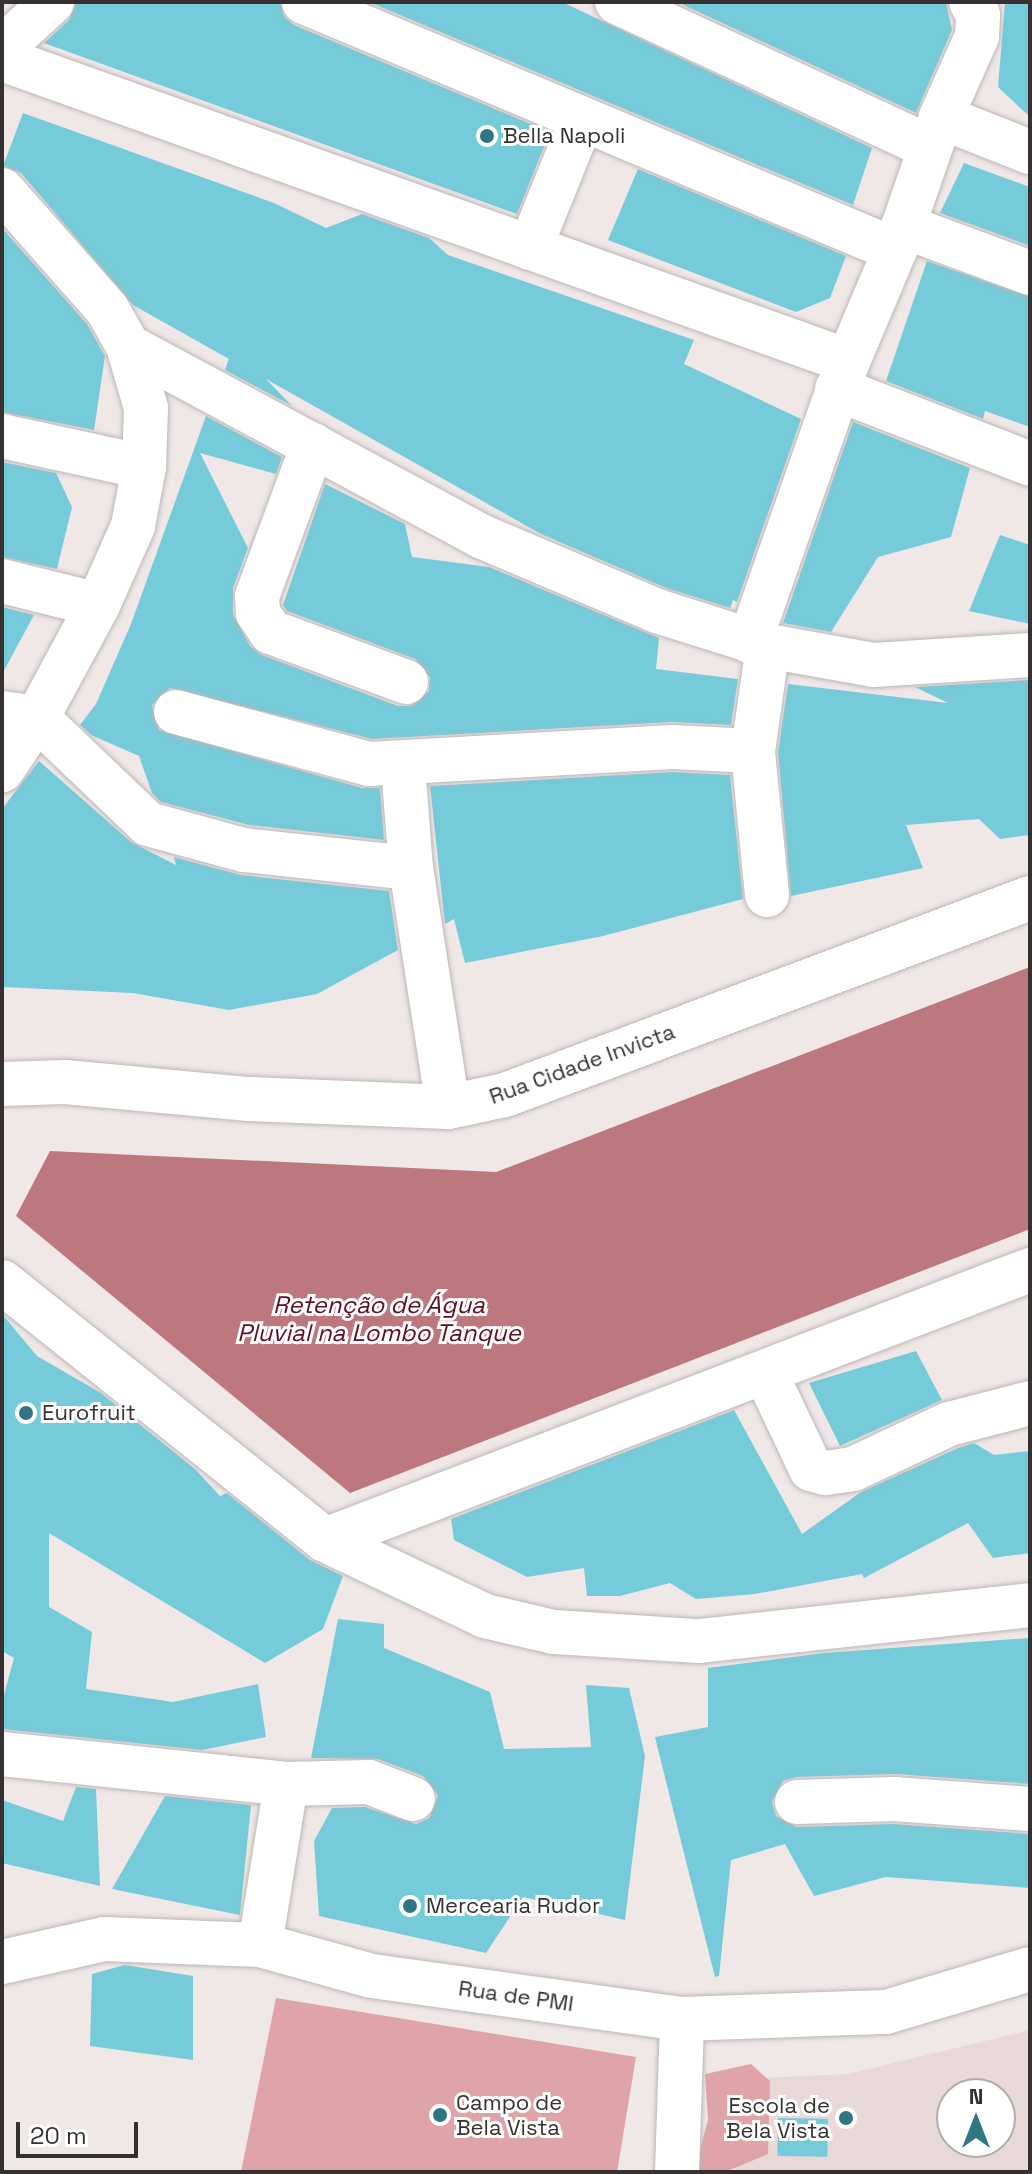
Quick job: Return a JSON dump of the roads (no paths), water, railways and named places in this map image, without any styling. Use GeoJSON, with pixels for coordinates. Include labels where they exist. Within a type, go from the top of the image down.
{"type":"FeatureCollection","features":[{"type":"Feature","properties":{"kind":"street"},"geometry":{"type":"LineString","coordinates":[[2,48],[52,2]]}},
{"type":"Feature","properties":{"kind":"street"},"geometry":{"type":"LineString","coordinates":[[304,2],[582,119],[899,238],[1030,273]]}},
{"type":"Feature","properties":{"kind":"street"},"geometry":{"type":"LineString","coordinates":[[767,895],[753,751],[759,644],[842,375],[899,238],[936,132],[977,36],[978,15],[971,2]]}},
{"type":"Feature","properties":{"kind":"street"},"geometry":{"type":"LineString","coordinates":[[646,7],[936,132],[1030,152]]}},
{"type":"Feature","properties":{"kind":"street"},"geometry":{"type":"LineString","coordinates":[[2,59],[530,248],[842,375],[1030,464]]}},
{"type":"Feature","properties":{"kind":"street"},"geometry":{"type":"LineString","coordinates":[[530,248],[582,119]]}},
{"type":"Feature","properties":{"kind":"street"},"geometry":{"type":"LineString","coordinates":[[2,190],[107,309],[128,346],[146,408],[144,467],[133,526],[98,605],[19,716],[2,770]]}},
{"type":"Feature","properties":{"kind":"street"},"geometry":{"type":"LineString","coordinates":[[128,346],[483,537],[657,611],[759,644],[874,665],[1030,655]]}},
{"type":"Feature","properties":{"kind":"street"},"geometry":{"type":"LineString","coordinates":[[2,436],[144,467]]}},
{"type":"Feature","properties":{"kind":"street"},"geometry":{"type":"LineString","coordinates":[[313,445],[257,596],[258,613],[271,632],[406,682]]}},
{"type":"Feature","properties":{"kind":"street"},"geometry":{"type":"LineString","coordinates":[[2,581],[98,605]]}},
{"type":"Feature","properties":{"kind":"street"},"geometry":{"type":"LineString","coordinates":[[176,712],[369,764],[403,765],[673,747],[753,751]]}},
{"type":"Feature","properties":{"kind":"street"},"geometry":{"type":"LineString","coordinates":[[19,716],[148,824],[244,850],[411,868]]}},
{"type":"Feature","properties":{"kind":"street"},"geometry":{"type":"LineString","coordinates":[[403,765],[411,868],[448,1107]]}},
{"type":"Feature","properties":{"kind":"street","name":"Rua Cidade Invicta"},"geometry":{"type":"LineString","coordinates":[[2,1084],[65,1082],[249,1099],[448,1107],[505,1095],[1030,898]]}},
{"type":"Feature","properties":{"kind":"street","name":"Rua Cidade Invicta"},"geometry":{"type":"LineString","coordinates":[[2,1065],[65,1082]]}},
{"type":"Feature","properties":{"kind":"street"},"geometry":{"type":"LineString","coordinates":[[325,1540],[1030,1270]]}},
{"type":"Feature","properties":{"kind":"street"},"geometry":{"type":"LineString","coordinates":[[2,1282],[325,1540],[485,1616],[554,1632],[623,1640],[699,1641],[1030,1605]]}},
{"type":"Feature","properties":{"kind":"street"},"geometry":{"type":"LineString","coordinates":[[765,1372],[811,1469],[825,1473],[853,1469],[949,1424],[1030,1403]]}},
{"type":"Feature","properties":{"kind":"street"},"geometry":{"type":"LineString","coordinates":[[2,1754],[286,1784],[369,1782],[413,1799]]}},
{"type":"Feature","properties":{"kind":"street"},"geometry":{"type":"LineString","coordinates":[[260,1945],[286,1784]]}},
{"type":"Feature","properties":{"kind":"street"},"geometry":{"type":"LineString","coordinates":[[797,1802],[894,1799],[1030,1809]]}},
{"type":"Feature","properties":{"kind":"street","name":"Rua de PMI"},"geometry":{"type":"LineString","coordinates":[[14,1958],[104,1939],[260,1945],[372,1976],[682,2019],[886,2012],[1030,1969]]}},
{"type":"Feature","properties":{"kind":"street"},"geometry":{"type":"LineString","coordinates":[[2,1999],[14,1958]]}},
{"type":"Feature","properties":{"kind":"street"},"geometry":{"type":"LineString","coordinates":[[677,2172],[682,2019]]}},
{"type":"Feature","properties":{"kind":"water","name":"Retenção de Água Pluvial na Lombo Tanque"},"geometry":{"type":"Polygon","coordinates":[[[1030,967],[1030,1229],[350,1493],[16,1216],[50,1151],[496,1172],[1030,967]]]}},
{"type":"Feature","properties":{"kind":"place","name":"Bella Napoli"},"geometry":{"type":"Point","coordinates":[487,136]}},
{"type":"Feature","properties":{"kind":"place","name":"Eurofruit"},"geometry":{"type":"Point","coordinates":[26,1413]}},
{"type":"Feature","properties":{"kind":"place","name":"Mercearia Rudor"},"geometry":{"type":"Point","coordinates":[410,1906]}},
{"type":"Feature","properties":{"kind":"place","name":"Campo de Bela Vista"},"geometry":{"type":"Point","coordinates":[440,2115]}},
{"type":"Feature","properties":{"kind":"place","name":"Escola de Bela Vista"},"geometry":{"type":"Point","coordinates":[846,2118]}}]}
